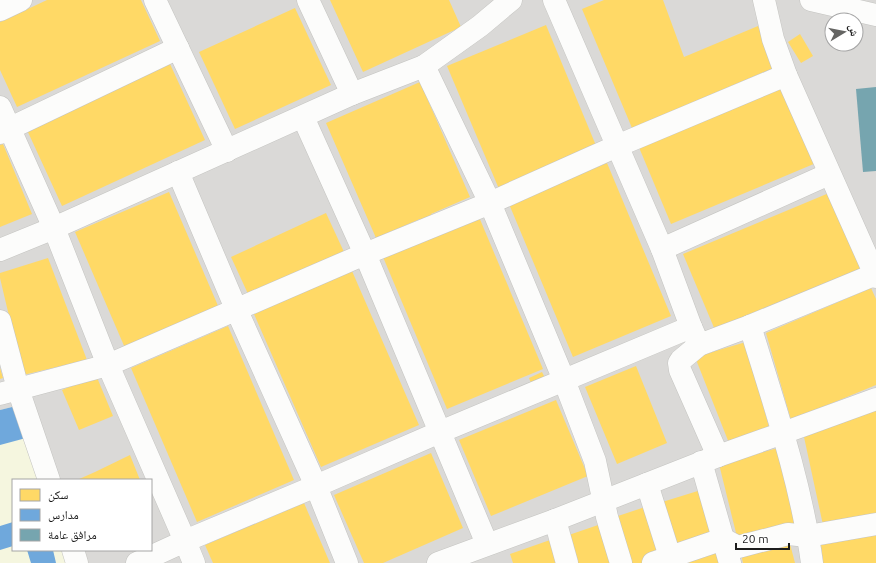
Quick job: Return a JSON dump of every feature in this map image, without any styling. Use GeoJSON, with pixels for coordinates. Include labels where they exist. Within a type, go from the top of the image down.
{"type":"FeatureCollection","features":[{"type":"Feature","properties":{"kind":"street"},"geometry":{"type":"LineString","coordinates":[[0,10],[21,0]]}},
{"type":"Feature","properties":{"kind":"street"},"geometry":{"type":"LineString","coordinates":[[155,0],[227,151]]}},
{"type":"Feature","properties":{"kind":"street"},"geometry":{"type":"LineString","coordinates":[[308,0],[352,94]]}},
{"type":"Feature","properties":{"kind":"street"},"geometry":{"type":"LineString","coordinates":[[0,250],[54,228],[352,94],[424,66],[480,26],[511,0]]}},
{"type":"Feature","properties":{"kind":"street"},"geometry":{"type":"LineString","coordinates":[[554,0],[662,249],[695,336]]}},
{"type":"Feature","properties":{"kind":"street"},"geometry":{"type":"LineString","coordinates":[[137,563],[185,541],[564,380],[695,336],[750,326],[876,275],[829,174],[786,75],[773,39],[764,0]]}},
{"type":"Feature","properties":{"kind":"street"},"geometry":{"type":"LineString","coordinates":[[816,0],[856,12],[876,15]]}},
{"type":"Feature","properties":{"kind":"street"},"geometry":{"type":"LineString","coordinates":[[5,131],[178,48]]}},
{"type":"Feature","properties":{"kind":"street"},"geometry":{"type":"LineString","coordinates":[[424,66],[490,203],[564,380],[595,461],[607,517],[621,563]]}},
{"type":"Feature","properties":{"kind":"street"},"geometry":{"type":"LineString","coordinates":[[9,392],[108,365],[237,311],[365,254],[490,203],[617,146],[786,75]]}},
{"type":"Feature","properties":{"kind":"street"},"geometry":{"type":"LineString","coordinates":[[0,107],[5,131],[54,228],[108,365],[194,563]]}},
{"type":"Feature","properties":{"kind":"street"},"geometry":{"type":"LineString","coordinates":[[303,117],[365,254],[487,544]]}},
{"type":"Feature","properties":{"kind":"street"},"geometry":{"type":"LineString","coordinates":[[178,172],[237,311],[316,486],[347,563]]}},
{"type":"Feature","properties":{"kind":"street"},"geometry":{"type":"LineString","coordinates":[[662,249],[829,174]]}},
{"type":"Feature","properties":{"kind":"street"},"geometry":{"type":"LineString","coordinates":[[0,321],[9,392],[49,479]]}},
{"type":"Feature","properties":{"kind":"street"},"geometry":{"type":"LineString","coordinates":[[750,326],[783,433],[808,536],[812,563]]}},
{"type":"Feature","properties":{"kind":"street"},"geometry":{"type":"LineString","coordinates":[[695,336],[679,363],[680,370],[709,459],[723,539],[730,563]]}},
{"type":"Feature","properties":{"kind":"street"},"geometry":{"type":"LineString","coordinates":[[445,562],[487,544],[554,520],[709,459],[876,398]]}},
{"type":"Feature","properties":{"kind":"street"},"geometry":{"type":"LineString","coordinates":[[647,484],[665,561],[723,539],[738,547],[788,534],[808,536],[876,524]]}},
{"type":"Feature","properties":{"kind":"street"},"geometry":{"type":"LineString","coordinates":[[554,520],[567,563]]}},
{"type":"Feature","properties":{"kind":"street"},"geometry":{"type":"LineString","coordinates":[[73,551],[77,563]]}},
{"type":"Feature","properties":{"kind":"shaded area"},"geometry":{"type":"Polygon","coordinates":[[[0,0],[876,0],[876,563],[0,563],[0,0]]]}},
{"type":"Feature","properties":{"kind":"shaded area"},"geometry":{"type":"Polygon","coordinates":[[[16,406],[39,479],[12,479],[12,551],[62,551],[66,563],[0,563],[0,410],[16,406]]]}},
{"type":"Feature","properties":{"kind":"building: سكن"},"geometry":{"type":"Polygon","coordinates":[[[47,0],[141,0],[160,41],[17,107],[0,70],[0,22],[47,0]]]}},
{"type":"Feature","properties":{"kind":"building: سكن"},"geometry":{"type":"Polygon","coordinates":[[[330,0],[449,0],[461,27],[363,72],[330,0]]]}},
{"type":"Feature","properties":{"kind":"building: سكن"},"geometry":{"type":"Polygon","coordinates":[[[604,0],[663,0],[684,57],[758,26],[776,67],[632,128],[582,9],[604,0]]]}},
{"type":"Feature","properties":{"kind":"building: سكن"},"geometry":{"type":"Polygon","coordinates":[[[295,8],[331,85],[235,129],[199,52],[295,8]]]}},
{"type":"Feature","properties":{"kind":"building: سكن"},"geometry":{"type":"Polygon","coordinates":[[[546,25],[597,148],[499,189],[447,66],[546,25]]]}},
{"type":"Feature","properties":{"kind":"building: سكن"},"geometry":{"type":"Polygon","coordinates":[[[800,34],[813,56],[801,63],[788,42],[800,34]]]}},
{"type":"Feature","properties":{"kind":"building: سكن"},"geometry":{"type":"Polygon","coordinates":[[[170,64],[205,140],[62,206],[27,130],[170,64]]]}},
{"type":"Feature","properties":{"kind":"building: سكن"},"geometry":{"type":"Polygon","coordinates":[[[420,82],[470,197],[431,214],[436,225],[426,231],[420,219],[376,238],[326,123],[420,82]]]}},
{"type":"Feature","properties":{"kind":"building: سكن"},"geometry":{"type":"Polygon","coordinates":[[[783,84],[816,163],[671,224],[638,145],[783,84]]]}},
{"type":"Feature","properties":{"kind":"building: سكن"},"geometry":{"type":"Polygon","coordinates":[[[3,144],[32,214],[0,227],[0,145],[3,144]]]}},
{"type":"Feature","properties":{"kind":"building: سكن"},"geometry":{"type":"Polygon","coordinates":[[[607,163],[671,316],[573,357],[509,204],[607,163]]]}},
{"type":"Feature","properties":{"kind":"building: سكن"},"geometry":{"type":"Polygon","coordinates":[[[169,192],[219,308],[125,348],[75,232],[169,192]]]}},
{"type":"Feature","properties":{"kind":"building: سكن"},"geometry":{"type":"Polygon","coordinates":[[[829,193],[861,269],[715,330],[683,254],[829,193]]]}},
{"type":"Feature","properties":{"kind":"building: سكن"},"geometry":{"type":"Polygon","coordinates":[[[326,213],[344,252],[249,296],[231,257],[326,213]]]}},
{"type":"Feature","properties":{"kind":"building: سكن"},"geometry":{"type":"Polygon","coordinates":[[[479,217],[543,369],[447,409],[383,257],[479,217]]]}},
{"type":"Feature","properties":{"kind":"building: سكن"},"geometry":{"type":"Polygon","coordinates":[[[48,258],[87,360],[23,375],[0,273],[48,258]]]}},
{"type":"Feature","properties":{"kind":"building: سكن"},"geometry":{"type":"Polygon","coordinates":[[[352,271],[419,425],[321,467],[254,314],[352,271]]]}},
{"type":"Feature","properties":{"kind":"building: سكن"},"geometry":{"type":"Polygon","coordinates":[[[871,288],[876,299],[876,385],[791,420],[766,333],[871,288]]]}},
{"type":"Feature","properties":{"kind":"building: سكن"},"geometry":{"type":"Polygon","coordinates":[[[228,326],[294,480],[197,522],[131,368],[228,326]]]}},
{"type":"Feature","properties":{"kind":"building: سكن"},"geometry":{"type":"Polygon","coordinates":[[[746,342],[769,427],[729,443],[695,357],[746,342]]]}},
{"type":"Feature","properties":{"kind":"building: سكن"},"geometry":{"type":"Polygon","coordinates":[[[636,366],[667,443],[617,464],[585,387],[636,366]]]}},
{"type":"Feature","properties":{"kind":"building: سكن"},"geometry":{"type":"Polygon","coordinates":[[[0,368],[3,378],[0,379],[0,368]]]}},
{"type":"Feature","properties":{"kind":"building: سكن"},"geometry":{"type":"Polygon","coordinates":[[[542,372],[547,382],[533,388],[529,378],[542,372]]]}},
{"type":"Feature","properties":{"kind":"building: سكن"},"geometry":{"type":"Polygon","coordinates":[[[96,375],[113,416],[79,430],[62,390],[96,375]]]}},
{"type":"Feature","properties":{"kind":"building: سكن"},"geometry":{"type":"Polygon","coordinates":[[[556,400],[588,476],[491,516],[459,440],[556,400]]]}},
{"type":"Feature","properties":{"kind":"building: سكن"},"geometry":{"type":"Polygon","coordinates":[[[876,409],[876,514],[823,525],[804,437],[876,409]]]}},
{"type":"Feature","properties":{"kind":"building: سكن"},"geometry":{"type":"Polygon","coordinates":[[[778,448],[798,525],[738,541],[719,464],[778,448]]]}},
{"type":"Feature","properties":{"kind":"building: سكن"},"geometry":{"type":"Polygon","coordinates":[[[431,453],[463,528],[383,563],[364,563],[334,495],[431,453]]]}},
{"type":"Feature","properties":{"kind":"building: سكن"},"geometry":{"type":"Polygon","coordinates":[[[130,455],[140,479],[79,479],[130,455]]]}},
{"type":"Feature","properties":{"kind":"building: سكن"},"geometry":{"type":"Polygon","coordinates":[[[701,490],[715,532],[673,547],[659,503],[701,490]]]}},
{"type":"Feature","properties":{"kind":"building: سكن"},"geometry":{"type":"Polygon","coordinates":[[[304,503],[330,563],[213,563],[205,545],[304,503]]]}},
{"type":"Feature","properties":{"kind":"building: سكن"},"geometry":{"type":"Polygon","coordinates":[[[648,506],[665,556],[644,563],[627,563],[612,518],[648,506]]]}},
{"type":"Feature","properties":{"kind":"building: سكن"},"geometry":{"type":"Polygon","coordinates":[[[604,523],[610,563],[571,563],[563,537],[604,523]]]}},
{"type":"Feature","properties":{"kind":"building: سكن"},"geometry":{"type":"Polygon","coordinates":[[[876,535],[876,563],[823,563],[821,545],[876,535]]]}},
{"type":"Feature","properties":{"kind":"building: سكن"},"geometry":{"type":"Polygon","coordinates":[[[553,539],[560,563],[513,563],[510,554],[553,539]]]}},
{"type":"Feature","properties":{"kind":"building: سكن"},"geometry":{"type":"Polygon","coordinates":[[[789,540],[795,563],[743,563],[741,554],[789,540]]]}},
{"type":"Feature","properties":{"kind":"building: سكن"},"geometry":{"type":"Polygon","coordinates":[[[714,548],[719,563],[678,563],[714,548]]]}},
{"type":"Feature","properties":{"kind":"building: مدارس"},"geometry":{"type":"Polygon","coordinates":[[[16,406],[26,438],[0,445],[0,410],[16,406]]]}},
{"type":"Feature","properties":{"kind":"building: مدارس"},"geometry":{"type":"Polygon","coordinates":[[[12,522],[12,546],[0,550],[0,526],[12,522]]]}},
{"type":"Feature","properties":{"kind":"building: مدارس"},"geometry":{"type":"Polygon","coordinates":[[[27,551],[53,551],[56,563],[31,563],[27,551]]]}},
{"type":"Feature","properties":{"kind":"building: مرافق عامة"},"geometry":{"type":"Polygon","coordinates":[[[876,87],[876,171],[863,172],[856,89],[876,87]]]}}]}
